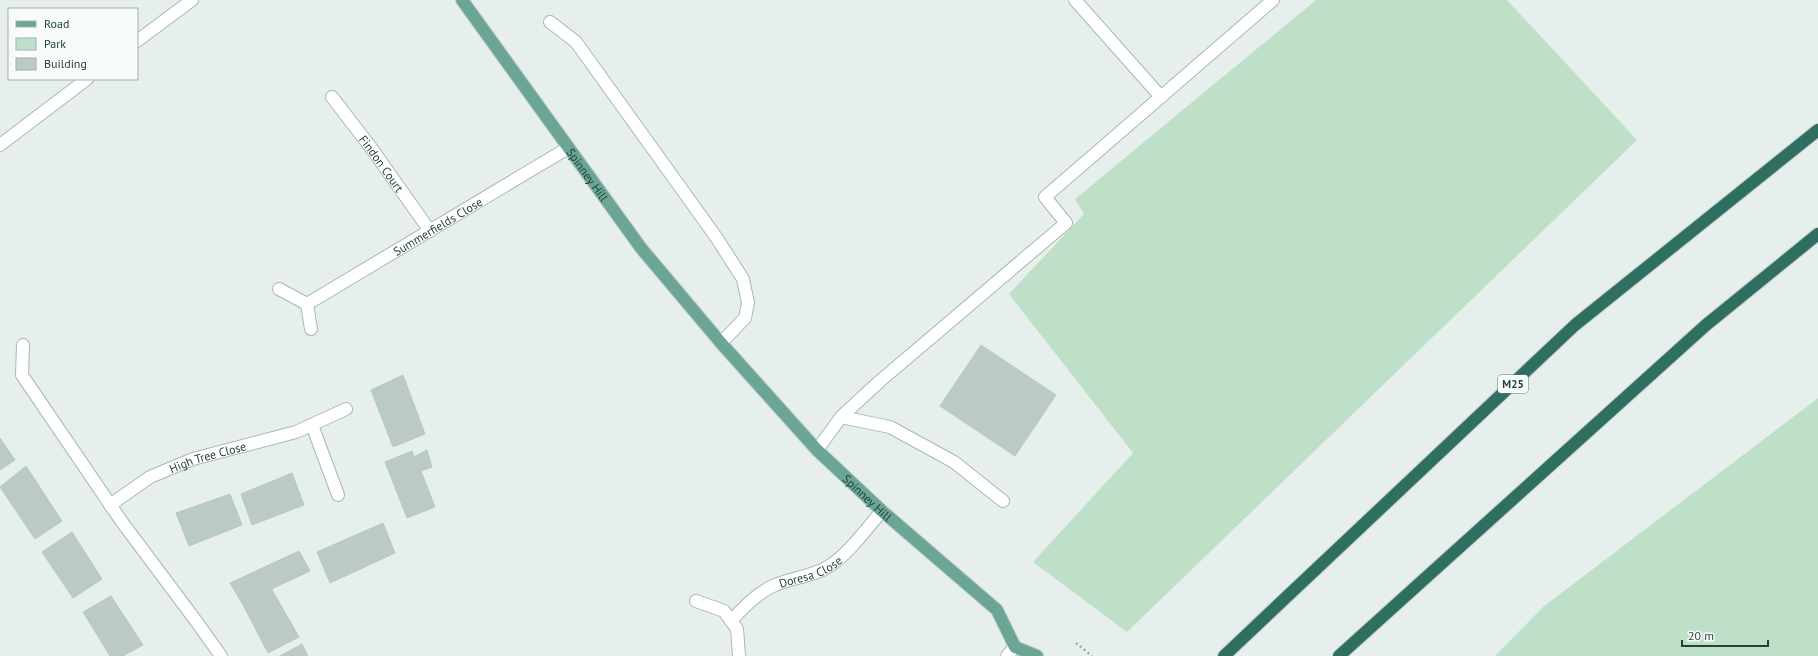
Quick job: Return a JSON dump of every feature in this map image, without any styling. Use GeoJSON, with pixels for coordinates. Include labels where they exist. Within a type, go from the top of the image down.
{"type":"FeatureCollection","features":[{"type":"Feature","properties":{"kind":"highway","name":"M25"},"geometry":{"type":"LineString","coordinates":[[1224,656],[1575,325],[1818,130]]}},
{"type":"Feature","properties":{"kind":"highway"},"geometry":{"type":"LineString","coordinates":[[1339,656],[1706,325],[1818,234]]}},
{"type":"Feature","properties":{"kind":"main road","name":"Spinney Hill"},"geometry":{"type":"LineString","coordinates":[[462,0],[641,248],[721,343],[817,450],[882,511],[997,610],[1011,651]]}},
{"type":"Feature","properties":{"kind":"main road"},"geometry":{"type":"LineString","coordinates":[[1011,651],[1037,656]]}},
{"type":"Feature","properties":{"kind":"street"},"geometry":{"type":"LineString","coordinates":[[138,40],[192,0]]}},
{"type":"Feature","properties":{"kind":"street"},"geometry":{"type":"LineString","coordinates":[[1075,0],[1161,97]]}},
{"type":"Feature","properties":{"kind":"street"},"geometry":{"type":"LineString","coordinates":[[817,450],[841,417],[880,381],[1066,223],[1044,197],[1273,0]]}},
{"type":"Feature","properties":{"kind":"street"},"geometry":{"type":"LineString","coordinates":[[550,22],[576,42],[716,237],[743,279],[748,303],[745,318],[721,343]]}},
{"type":"Feature","properties":{"kind":"street"},"geometry":{"type":"LineString","coordinates":[[0,145],[86,80]]}},
{"type":"Feature","properties":{"kind":"street","name":"Findon Court"},"geometry":{"type":"LineString","coordinates":[[332,97],[372,149],[430,231]]}},
{"type":"Feature","properties":{"kind":"street","name":"Summerfields Close"},"geometry":{"type":"LineString","coordinates":[[307,304],[568,148]]}},
{"type":"Feature","properties":{"kind":"street"},"geometry":{"type":"LineString","coordinates":[[279,289],[307,304],[311,329]]}},
{"type":"Feature","properties":{"kind":"street"},"geometry":{"type":"LineString","coordinates":[[23,345],[22,375],[110,505],[196,621],[220,656]]}},
{"type":"Feature","properties":{"kind":"street","name":"High Tree Close"},"geometry":{"type":"LineString","coordinates":[[110,505],[150,477],[193,459],[296,432],[346,409]]}},
{"type":"Feature","properties":{"kind":"street"},"geometry":{"type":"LineString","coordinates":[[841,417],[890,427],[954,462],[1004,501]]}},
{"type":"Feature","properties":{"kind":"street"},"geometry":{"type":"LineString","coordinates":[[312,425],[338,494]]}},
{"type":"Feature","properties":{"kind":"street","name":"Doresa Close"},"geometry":{"type":"LineString","coordinates":[[731,621],[756,595],[775,585],[803,578],[830,566],[850,548],[882,511]]}},
{"type":"Feature","properties":{"kind":"street"},"geometry":{"type":"LineString","coordinates":[[696,601],[724,611],[737,629],[739,656]]}},
{"type":"Feature","properties":{"kind":"path"},"geometry":{"type":"LineString","coordinates":[[1076,643],[1092,656]]}},
{"type":"Feature","properties":{"kind":"green space"},"geometry":{"type":"Polygon","coordinates":[[[1316,0],[1507,0],[1637,140],[1127,632],[1033,562],[1133,453],[1009,294],[1084,214],[1075,199],[1316,0]]]}},
{"type":"Feature","properties":{"kind":"green space"},"geometry":{"type":"Polygon","coordinates":[[[1818,398],[1818,656],[1495,656],[1543,607],[1818,398]]]}},
{"type":"Feature","properties":{"kind":"building"},"geometry":{"type":"Polygon","coordinates":[[[981,345],[1056,395],[1015,456],[940,406],[981,345]]]}},
{"type":"Feature","properties":{"kind":"building"},"geometry":{"type":"Polygon","coordinates":[[[403,375],[425,434],[393,447],[371,390],[403,375]]]}},
{"type":"Feature","properties":{"kind":"building"},"geometry":{"type":"Polygon","coordinates":[[[0,438],[15,460],[0,470],[0,438]]]}},
{"type":"Feature","properties":{"kind":"building"},"geometry":{"type":"Polygon","coordinates":[[[427,450],[432,467],[421,471],[435,507],[407,518],[385,462],[412,451],[414,457],[427,450]]]}},
{"type":"Feature","properties":{"kind":"building"},"geometry":{"type":"Polygon","coordinates":[[[26,466],[62,521],[35,539],[0,487],[26,466]]]}},
{"type":"Feature","properties":{"kind":"building"},"geometry":{"type":"Polygon","coordinates":[[[292,473],[304,505],[252,525],[241,494],[292,473]]]}},
{"type":"Feature","properties":{"kind":"building"},"geometry":{"type":"Polygon","coordinates":[[[230,494],[242,525],[189,546],[176,513],[230,494]]]}},
{"type":"Feature","properties":{"kind":"building"},"geometry":{"type":"Polygon","coordinates":[[[383,523],[395,553],[330,583],[317,552],[383,523]]]}},
{"type":"Feature","properties":{"kind":"building"},"geometry":{"type":"Polygon","coordinates":[[[72,532],[102,579],[73,598],[42,552],[72,532]]]}},
{"type":"Feature","properties":{"kind":"building"},"geometry":{"type":"Polygon","coordinates":[[[299,551],[310,571],[242,603],[230,583],[299,551]]]}},
{"type":"Feature","properties":{"kind":"building"},"geometry":{"type":"Polygon","coordinates":[[[271,588],[299,637],[268,653],[242,603],[271,588]]]}},
{"type":"Feature","properties":{"kind":"building"},"geometry":{"type":"Polygon","coordinates":[[[111,596],[143,645],[123,656],[110,656],[83,612],[111,596]]]}},
{"type":"Feature","properties":{"kind":"building"},"geometry":{"type":"Polygon","coordinates":[[[302,644],[308,656],[280,656],[302,644]]]}}]}
